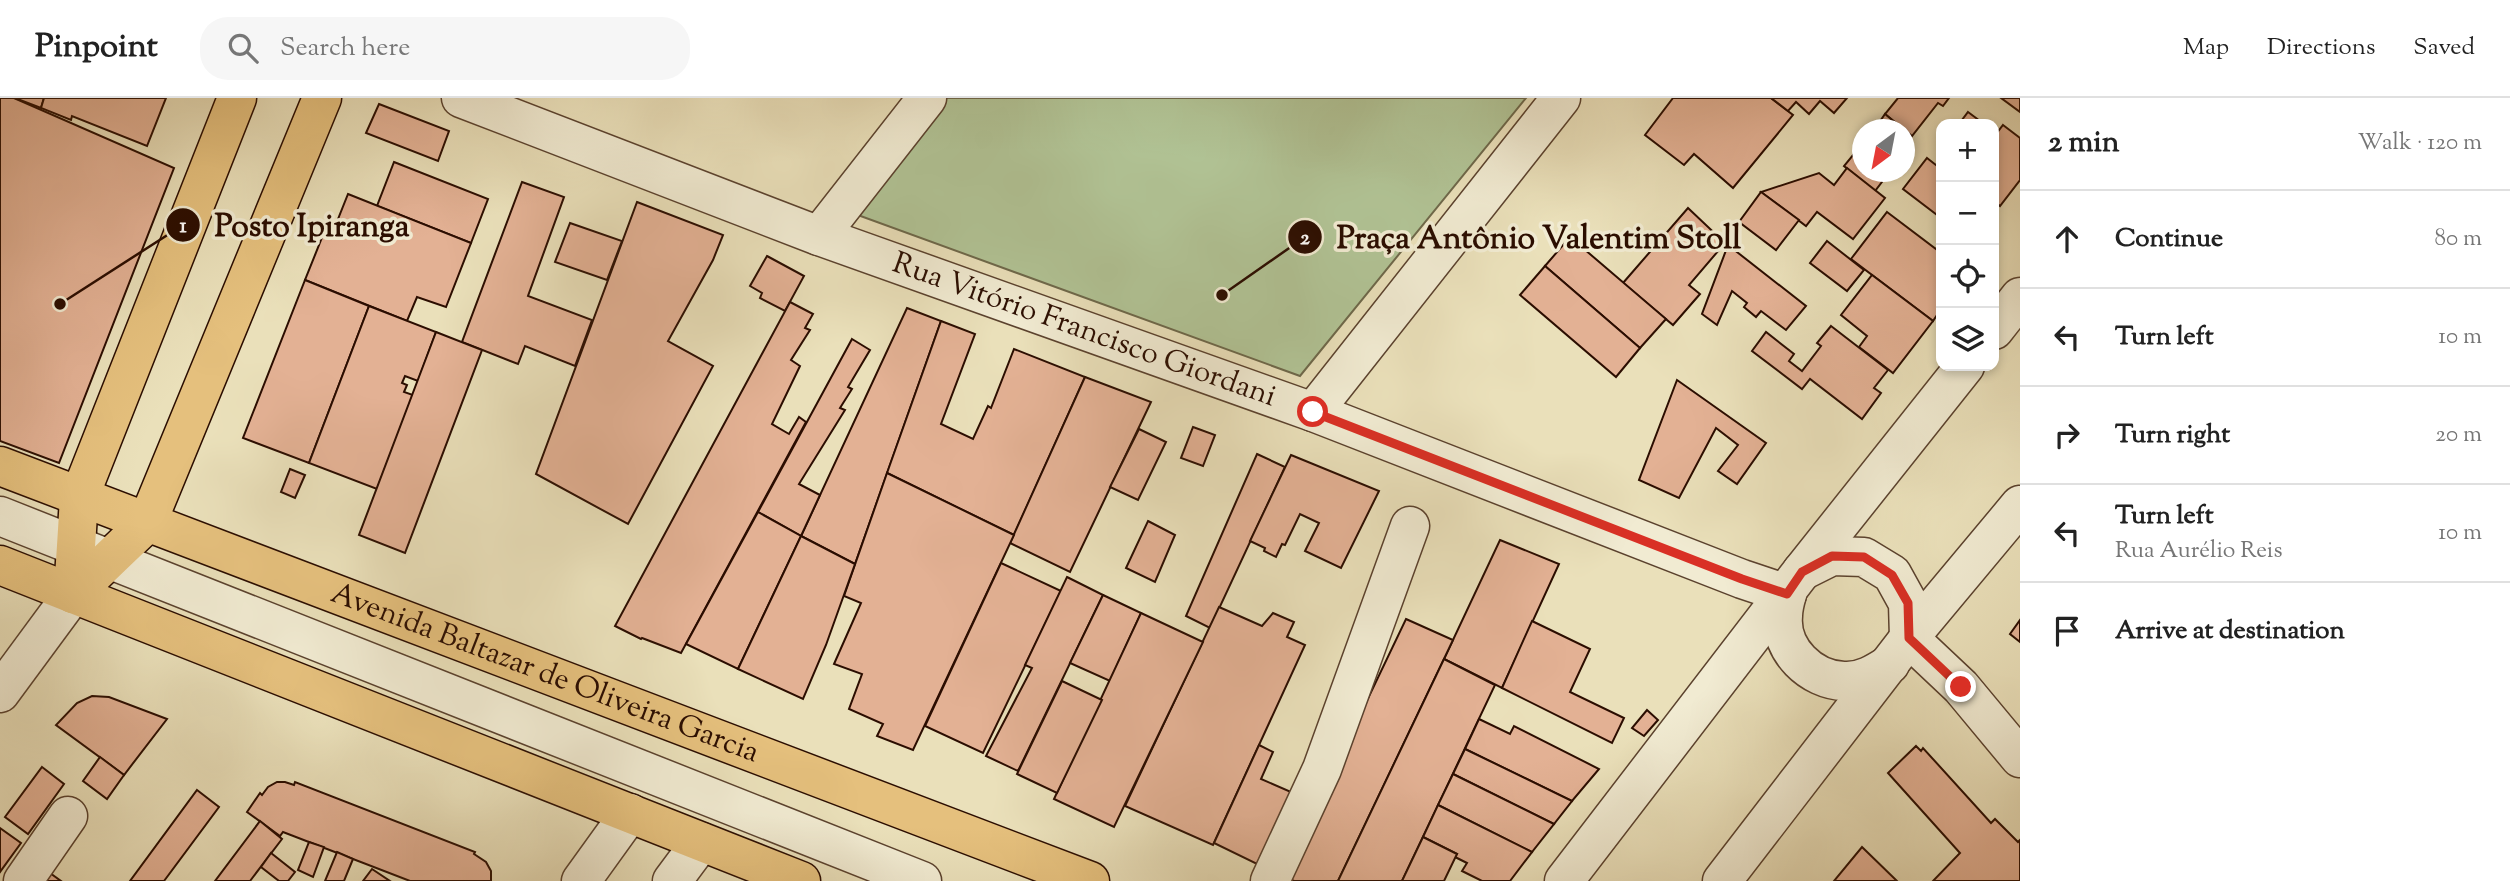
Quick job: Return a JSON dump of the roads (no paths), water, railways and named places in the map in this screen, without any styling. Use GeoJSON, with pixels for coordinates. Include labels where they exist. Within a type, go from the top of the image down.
{"type":"FeatureCollection","features":[{"type":"Feature","properties":{"kind":"main road"},"geometry":{"type":"LineString","coordinates":[[94,552],[79,498],[237,98]]}},
{"type":"Feature","properties":{"kind":"main road"},"geometry":{"type":"LineString","coordinates":[[73,594],[94,552],[148,523],[322,98]]}},
{"type":"Feature","properties":{"kind":"main road","name":"Avenida Baltazar de Oliveira Garcia"},"geometry":{"type":"LineString","coordinates":[[0,466],[1090,881]]}},
{"type":"Feature","properties":{"kind":"main road"},"geometry":{"type":"LineString","coordinates":[[0,565],[801,881]]}},
{"type":"Feature","properties":{"kind":"street","name":"Rua Vitório Francisco Giordani"},"geometry":{"type":"LineString","coordinates":[[461,98],[819,236],[1313,412],[1729,574],[1795,583]]}},
{"type":"Feature","properties":{"kind":"street"},"geometry":{"type":"LineString","coordinates":[[819,236],[926,98]]}},
{"type":"Feature","properties":{"kind":"street"},"geometry":{"type":"LineString","coordinates":[[1313,412],[1561,98]]}},
{"type":"Feature","properties":{"kind":"street"},"geometry":{"type":"LineString","coordinates":[[1999,324],[2020,297]]}},
{"type":"Feature","properties":{"kind":"street"},"geometry":{"type":"LineString","coordinates":[[1564,881],[1961,371]]}},
{"type":"Feature","properties":{"kind":"street"},"geometry":{"type":"LineString","coordinates":[[1721,881],[1900,651],[2020,505]]}},
{"type":"Feature","properties":{"kind":"street"},"geometry":{"type":"LineString","coordinates":[[0,516],[922,881]]}},
{"type":"Feature","properties":{"kind":"street"},"geometry":{"type":"LineString","coordinates":[[1270,881],[1322,769],[1410,526]]}},
{"type":"Feature","properties":{"kind":"street"},"geometry":{"type":"LineString","coordinates":[[1832,556],[1864,557],[1892,575],[1908,603],[1900,651],[1870,678],[1845,682],[1821,677],[1801,663],[1787,642],[1782,618],[1795,583],[1832,556]]}},
{"type":"Feature","properties":{"kind":"street"},"geometry":{"type":"LineString","coordinates":[[0,693],[73,594]]}},
{"type":"Feature","properties":{"kind":"street"},"geometry":{"type":"LineString","coordinates":[[1900,651],[1961,687],[2020,758]]}},
{"type":"Feature","properties":{"kind":"street"},"geometry":{"type":"LineString","coordinates":[[581,881],[630,813]]}},
{"type":"Feature","properties":{"kind":"street"},"geometry":{"type":"LineString","coordinates":[[23,881],[68,816]]}},
{"type":"Feature","properties":{"kind":"street"},"geometry":{"type":"LineString","coordinates":[[672,881],[701,842]]}},
{"type":"Feature","properties":{"kind":"place","name":"Praça Antônio Valentim Stoll"},"geometry":{"type":"Point","coordinates":[1222,295]}},
{"type":"Feature","properties":{"kind":"place","name":"Posto Ipiranga"},"geometry":{"type":"Point","coordinates":[60,304]}}]}
